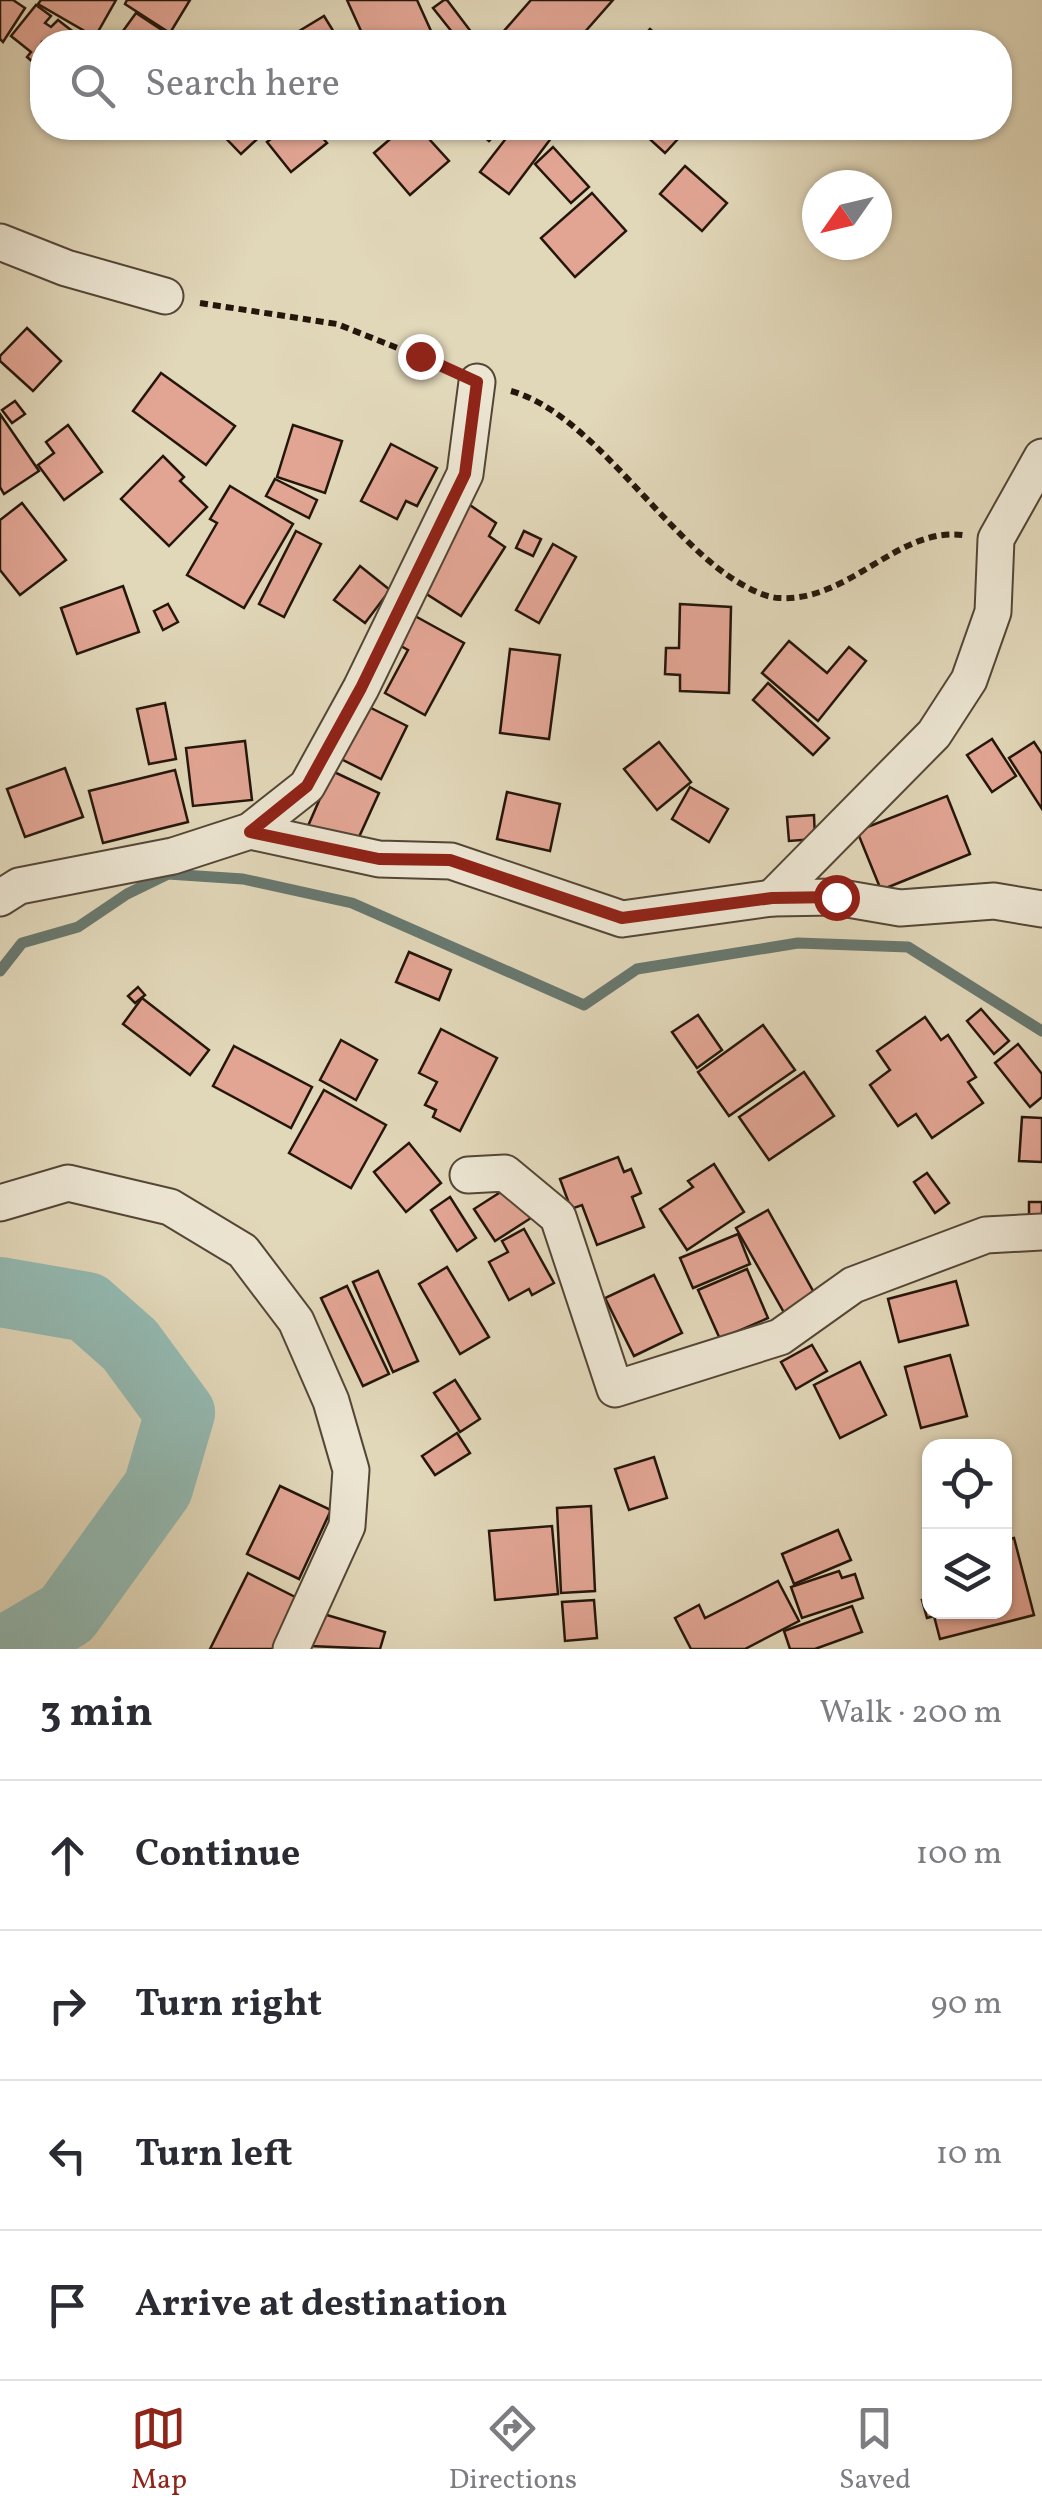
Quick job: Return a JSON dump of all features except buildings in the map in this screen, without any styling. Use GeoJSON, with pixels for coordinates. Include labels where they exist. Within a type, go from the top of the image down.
{"type":"FeatureCollection","features":[{"type":"Feature","properties":{"kind":"street"},"geometry":{"type":"LineString","coordinates":[[0,242],[66,268],[165,296]]}},
{"type":"Feature","properties":{"kind":"street"},"geometry":{"type":"LineString","coordinates":[[0,898],[19,886],[172,856],[250,832],[307,786],[361,688],[465,474],[477,382]]}},
{"type":"Feature","properties":{"kind":"street"},"geometry":{"type":"LineString","coordinates":[[772,898],[934,734],[969,680],[993,612],[996,539],[1042,457]]}},
{"type":"Feature","properties":{"kind":"street"},"geometry":{"type":"LineString","coordinates":[[250,832],[379,859],[450,860],[622,918],[772,898],[836,897],[900,908],[994,902],[1042,909]]}},
{"type":"Feature","properties":{"kind":"street"},"geometry":{"type":"LineString","coordinates":[[468,1174],[505,1173],[558,1217],[616,1389],[780,1337],[853,1285],[986,1235],[1042,1232]]}},
{"type":"Feature","properties":{"kind":"street"},"geometry":{"type":"LineString","coordinates":[[0,1203],[68,1183],[170,1207],[244,1251],[296,1320],[332,1401],[351,1470],[346,1526],[291,1649]]}},
{"type":"Feature","properties":{"kind":"path"},"geometry":{"type":"LineString","coordinates":[[165,296],[337,324],[477,382],[528,396],[569,422],[708,562],[748,588],[777,598],[821,593],[874,567],[913,541],[954,534],[996,539]]}},
{"type":"Feature","properties":{"kind":"waterway"},"geometry":{"type":"LineString","coordinates":[[0,971],[22,943],[78,927],[127,894],[168,874],[243,879],[352,903],[584,1005],[637,969],[798,943],[908,947],[1042,1031]]}},
{"type":"Feature","properties":{"kind":"waterway"},"geometry":{"type":"LineString","coordinates":[[0,1292],[87,1307],[130,1345],[180,1413],[158,1488],[67,1614],[8,1649]]}},
{"type":"Feature","properties":{"kind":"route"},"geometry":{"type":"LineString","coordinates":[[420,356],[477,382],[465,474],[361,688],[307,786],[250,832],[379,859],[450,860],[622,918],[772,898],[836,897]]}}]}
